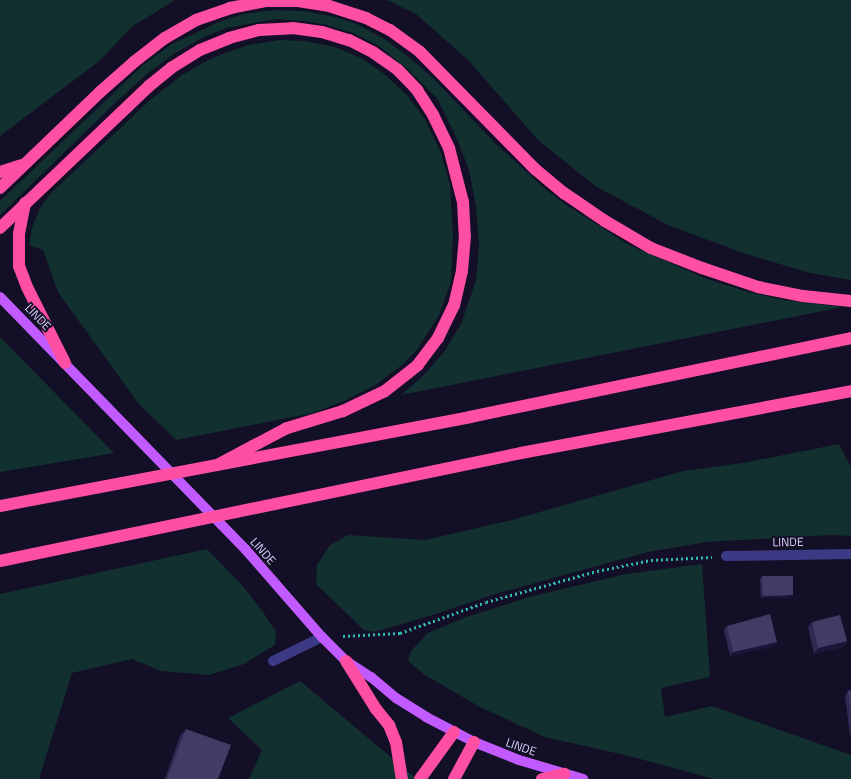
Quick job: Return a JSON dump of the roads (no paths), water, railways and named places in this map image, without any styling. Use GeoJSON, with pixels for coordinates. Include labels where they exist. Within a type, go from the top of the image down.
{"type":"FeatureCollection","features":[{"type":"Feature","properties":{"kind":"highway"},"geometry":{"type":"LineString","coordinates":[[0,188],[100,92],[134,62],[165,38],[196,20],[230,8],[264,1],[298,0],[329,6],[366,18],[390,30],[420,52],[504,139],[541,174],[564,193],[605,221],[651,248],[702,268],[758,287],[803,296],[851,301]]}},
{"type":"Feature","properties":{"kind":"highway"},"geometry":{"type":"LineString","coordinates":[[0,228],[120,111],[160,77],[200,50],[229,38],[259,30],[293,28],[322,32],[349,40],[374,53],[398,70],[417,90],[434,115],[449,148],[463,202],[465,236],[462,271],[454,305],[438,338],[418,364],[385,391],[343,411],[288,428],[217,465]]}},
{"type":"Feature","properties":{"kind":"highway"},"geometry":{"type":"LineString","coordinates":[[0,172],[24,164]]}},
{"type":"Feature","properties":{"kind":"highway"},"geometry":{"type":"LineString","coordinates":[[25,203],[19,234],[19,266],[27,287],[65,363]]}},
{"type":"Feature","properties":{"kind":"highway"},"geometry":{"type":"LineString","coordinates":[[0,506],[478,415],[851,338]]}},
{"type":"Feature","properties":{"kind":"highway"},"geometry":{"type":"LineString","coordinates":[[0,561],[521,453],[851,391]]}},
{"type":"Feature","properties":{"kind":"highway"},"geometry":{"type":"LineString","coordinates":[[346,661],[376,709],[389,725],[396,742],[402,779]]}},
{"type":"Feature","properties":{"kind":"highway"},"geometry":{"type":"LineString","coordinates":[[420,779],[454,732]]}},
{"type":"Feature","properties":{"kind":"highway"},"geometry":{"type":"LineString","coordinates":[[454,779],[474,742]]}},
{"type":"Feature","properties":{"kind":"highway"},"geometry":{"type":"LineString","coordinates":[[543,774],[564,774]]}},
{"type":"Feature","properties":{"kind":"main road","name":"LINDE"},"geometry":{"type":"LineString","coordinates":[[0,297],[136,436],[174,479],[246,550],[322,637],[346,661],[371,677],[396,698],[454,732],[543,774]]}},
{"type":"Feature","properties":{"kind":"main road"},"geometry":{"type":"LineString","coordinates":[[564,774],[583,779]]}},
{"type":"Feature","properties":{"kind":"street","name":"LINDE"},"geometry":{"type":"LineString","coordinates":[[726,556],[851,554]]}},
{"type":"Feature","properties":{"kind":"street"},"geometry":{"type":"LineString","coordinates":[[273,661],[322,637]]}}]}
